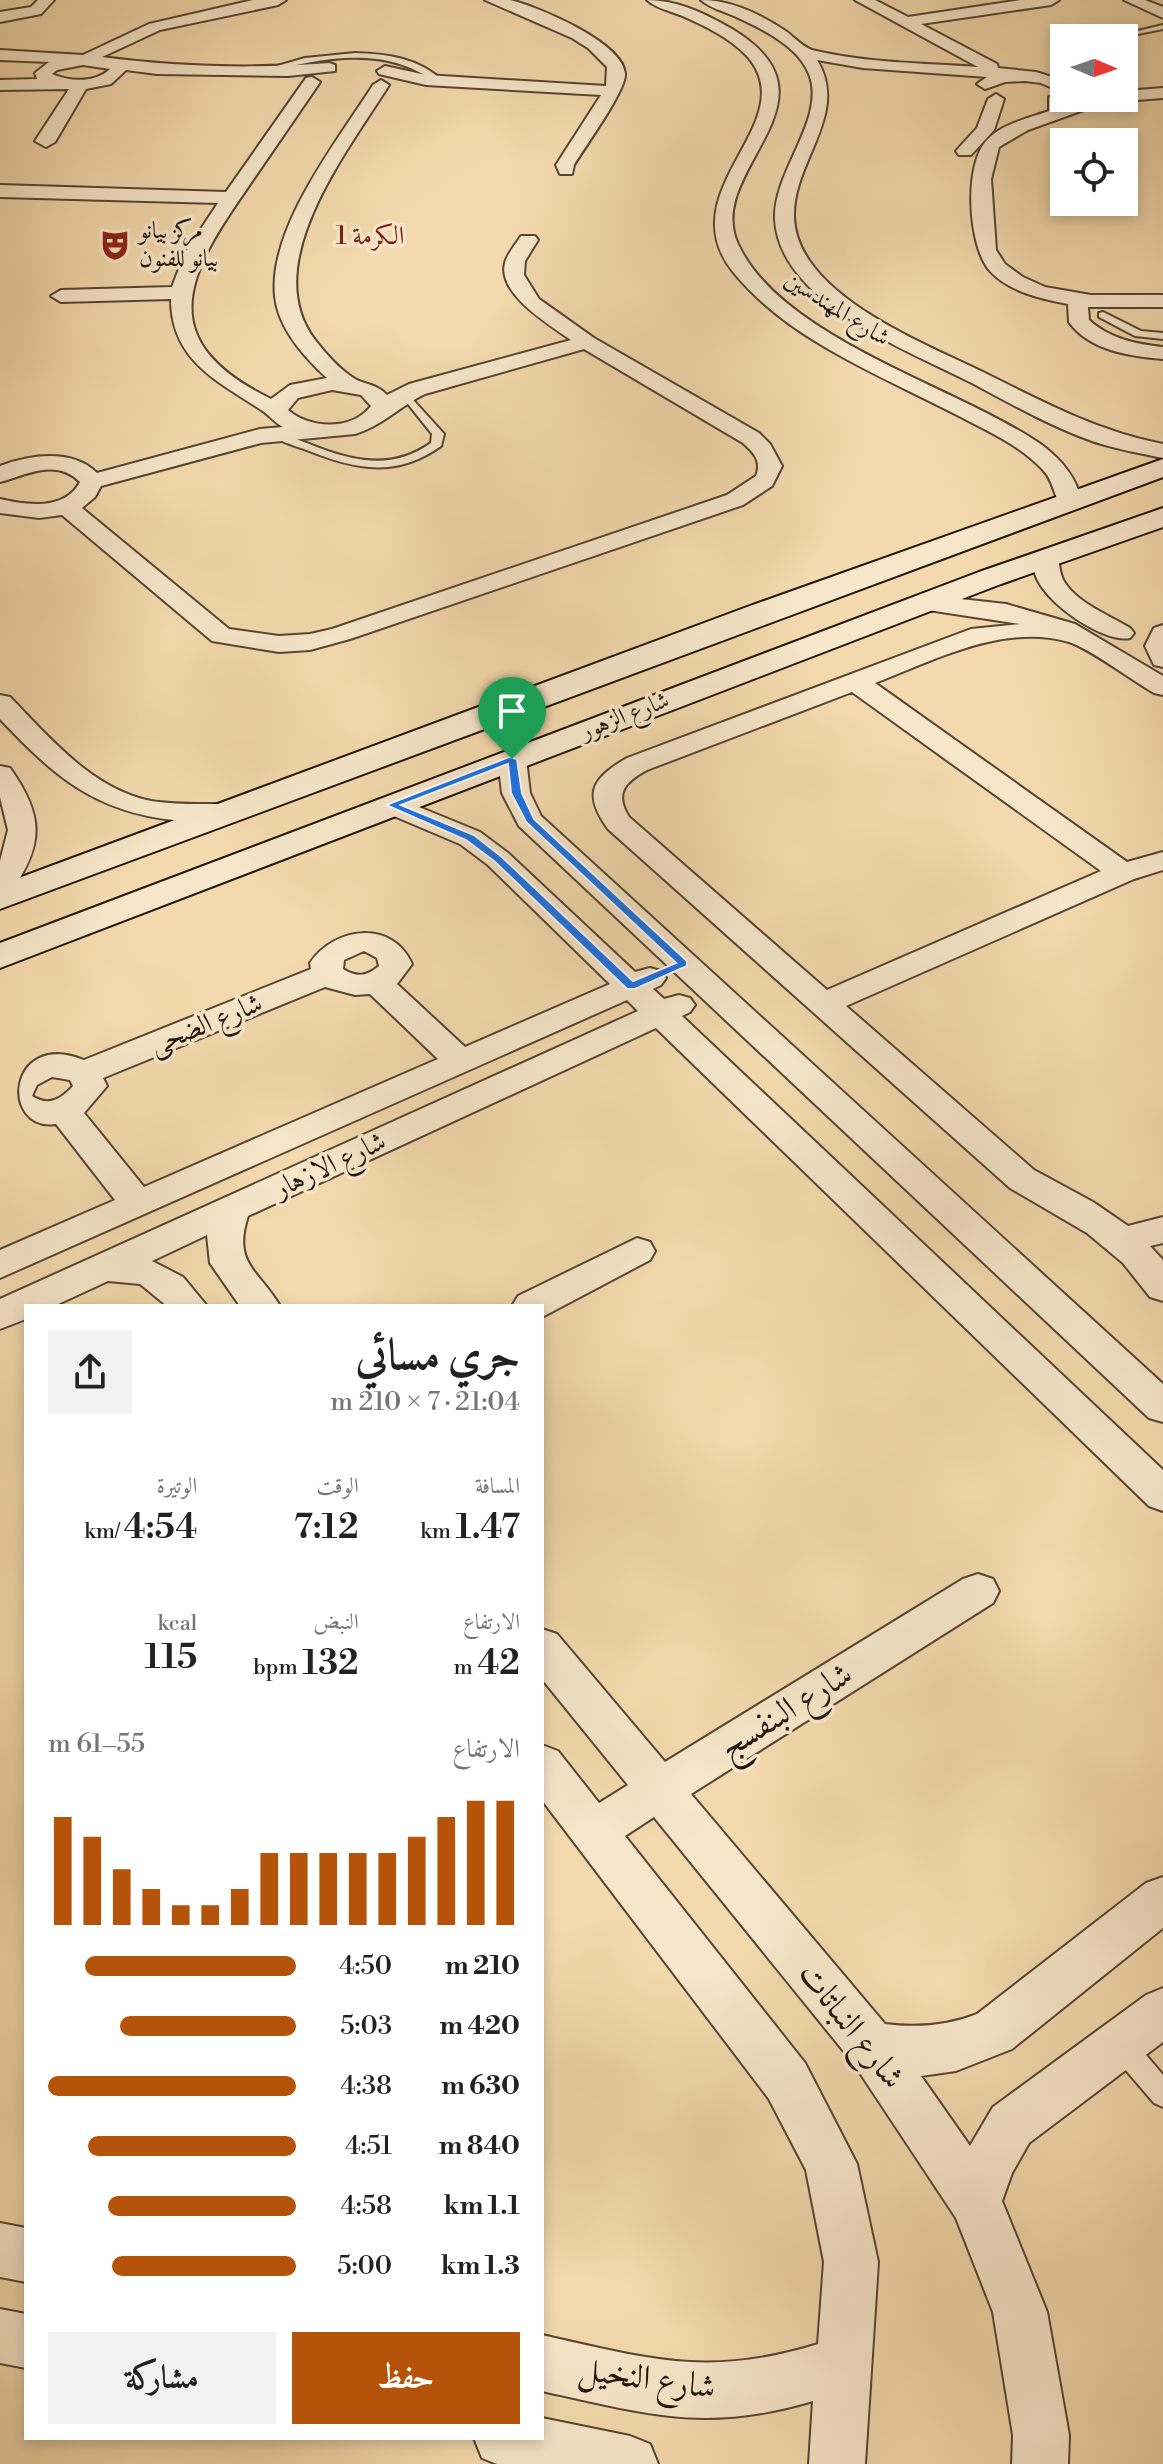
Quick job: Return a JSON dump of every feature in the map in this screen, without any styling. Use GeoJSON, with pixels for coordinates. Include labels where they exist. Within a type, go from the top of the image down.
{"type":"FeatureCollection","features":[{"type":"Feature","properties":{"kind":"main road","name":"شارع الزهور"},"geometry":{"type":"LineString","coordinates":[[0,898],[758,614],[1163,467]]}},
{"type":"Feature","properties":{"kind":"main road","name":"شارع الزهور"},"geometry":{"type":"LineString","coordinates":[[0,956],[924,603],[1163,517]]}},
{"type":"Feature","properties":{"kind":"main road"},"geometry":{"type":"LineString","coordinates":[[758,614],[798,625],[806,631],[813,646]]}},
{"type":"Feature","properties":{"kind":"street"},"geometry":{"type":"LineString","coordinates":[[73,84],[48,80],[43,73],[61,63],[85,60],[117,42],[157,27],[278,0]]}},
{"type":"Feature","properties":{"kind":"street"},"geometry":{"type":"LineString","coordinates":[[493,0],[539,16],[593,46],[615,67],[617,79],[610,95],[565,165],[566,170]]}},
{"type":"Feature","properties":{"kind":"street","name":"شارع المهندسين"},"geometry":{"type":"LineString","coordinates":[[655,0],[722,30],[760,59],[768,72],[773,93],[770,111],[784,150],[783,214],[788,238],[801,263],[820,285],[855,313],[896,337],[1066,423],[1087,450],[1163,451]]}},
{"type":"Feature","properties":{"kind":"street"},"geometry":{"type":"LineString","coordinates":[[709,0],[764,25],[804,53],[869,64],[1016,75]]}},
{"type":"Feature","properties":{"kind":"street"},"geometry":{"type":"LineString","coordinates":[[841,0],[966,71],[999,96]]}},
{"type":"Feature","properties":{"kind":"street"},"geometry":{"type":"LineString","coordinates":[[863,0],[986,66],[1050,90]]}},
{"type":"Feature","properties":{"kind":"street"},"geometry":{"type":"LineString","coordinates":[[907,22],[1051,0]]}},
{"type":"Feature","properties":{"kind":"street"},"geometry":{"type":"LineString","coordinates":[[1132,0],[1163,13]]}},
{"type":"Feature","properties":{"kind":"street"},"geometry":{"type":"LineString","coordinates":[[0,25],[50,1]]}},
{"type":"Feature","properties":{"kind":"street"},"geometry":{"type":"LineString","coordinates":[[0,17],[27,14]]}},
{"type":"Feature","properties":{"kind":"street"},"geometry":{"type":"LineString","coordinates":[[869,64],[906,58],[928,48]]}},
{"type":"Feature","properties":{"kind":"street","name":"شارع المهندسين"},"geometry":{"type":"LineString","coordinates":[[804,53],[827,87],[818,110],[784,150],[752,164],[724,211],[725,235],[735,260],[762,293],[824,338],[1011,434],[1049,461],[1068,487],[1070,502]]}},
{"type":"Feature","properties":{"kind":"street"},"geometry":{"type":"LineString","coordinates":[[0,55],[85,60],[112,72],[317,84]]}},
{"type":"Feature","properties":{"kind":"street"},"geometry":{"type":"LineString","coordinates":[[0,85],[73,84],[112,72],[157,69],[264,71],[361,65],[383,80],[610,95]]}},
{"type":"Feature","properties":{"kind":"street"},"geometry":{"type":"LineString","coordinates":[[317,84],[312,76],[329,68]]}},
{"type":"Feature","properties":{"kind":"street"},"geometry":{"type":"LineString","coordinates":[[984,217],[963,217],[963,154],[985,130],[999,96],[996,79],[1016,75]]}},
{"type":"Feature","properties":{"kind":"street"},"geometry":{"type":"LineString","coordinates":[[357,90],[383,80],[403,77],[610,95]]}},
{"type":"Feature","properties":{"kind":"street"},"geometry":{"type":"LineString","coordinates":[[857,79],[929,77],[999,96],[1050,94]]}},
{"type":"Feature","properties":{"kind":"street"},"geometry":{"type":"LineString","coordinates":[[379,413],[382,406],[380,398],[354,386],[325,366],[306,341],[285,297],[285,276],[290,254],[314,195],[383,80]]}},
{"type":"Feature","properties":{"kind":"street"},"geometry":{"type":"LineString","coordinates":[[46,142],[73,84]]}},
{"type":"Feature","properties":{"kind":"street"},"geometry":{"type":"LineString","coordinates":[[317,84],[228,198],[194,254],[181,293],[182,312],[189,333],[211,369],[275,418],[322,430],[356,426],[405,394],[577,336]]}},
{"type":"Feature","properties":{"kind":"street"},"geometry":{"type":"LineString","coordinates":[[1138,90],[1163,84]]}},
{"type":"Feature","properties":{"kind":"street"},"geometry":{"type":"LineString","coordinates":[[1138,93],[1163,93]]}},
{"type":"Feature","properties":{"kind":"street"},"geometry":{"type":"LineString","coordinates":[[1050,101],[986,152],[982,174],[986,250],[995,266],[1027,286],[1078,306],[1103,315],[1163,315]]}},
{"type":"Feature","properties":{"kind":"street"},"geometry":{"type":"LineString","coordinates":[[0,191],[228,198]]}},
{"type":"Feature","properties":{"kind":"street"},"geometry":{"type":"LineString","coordinates":[[66,506],[221,636],[279,644],[310,642],[341,634],[720,506],[756,490],[768,477],[772,464],[766,450],[751,438],[577,336],[548,317],[520,289],[514,275],[515,261],[528,240]]}},
{"type":"Feature","properties":{"kind":"street"},"geometry":{"type":"LineString","coordinates":[[982,278],[1021,298],[1078,306],[1163,301]]}},
{"type":"Feature","properties":{"kind":"street"},"geometry":{"type":"LineString","coordinates":[[61,296],[181,293]]}},
{"type":"Feature","properties":{"kind":"street"},"geometry":{"type":"LineString","coordinates":[[1078,306],[1079,322],[1101,339],[1140,351],[1163,353]]}},
{"type":"Feature","properties":{"kind":"street"},"geometry":{"type":"LineString","coordinates":[[275,418],[278,402],[299,389],[332,384],[354,386],[577,336]]}},
{"type":"Feature","properties":{"kind":"street"},"geometry":{"type":"LineString","coordinates":[[2,471],[40,464],[72,466],[275,418]]}},
{"type":"Feature","properties":{"kind":"street"},"geometry":{"type":"LineString","coordinates":[[92,481],[275,418]]}},
{"type":"Feature","properties":{"kind":"street"},"geometry":{"type":"LineString","coordinates":[[1049,461],[1087,450]]}},
{"type":"Feature","properties":{"kind":"street"},"geometry":{"type":"LineString","coordinates":[[72,466],[86,472],[92,481]]}},
{"type":"Feature","properties":{"kind":"street"},"geometry":{"type":"LineString","coordinates":[[0,506],[35,511],[66,506],[81,499],[92,481]]}},
{"type":"Feature","properties":{"kind":"street"},"geometry":{"type":"LineString","coordinates":[[0,529],[35,511]]}},
{"type":"Feature","properties":{"kind":"street"},"geometry":{"type":"LineString","coordinates":[[1046,558],[1047,575],[1059,593],[1160,651]]}},
{"type":"Feature","properties":{"kind":"street"},"geometry":{"type":"LineString","coordinates":[[1010,613],[1059,593]]}},
{"type":"Feature","properties":{"kind":"street"},"geometry":{"type":"LineString","coordinates":[[924,603],[1010,613],[1038,620],[1081,636],[1163,687]]}},
{"type":"Feature","properties":{"kind":"street"},"geometry":{"type":"LineString","coordinates":[[1081,636],[1035,631],[980,634],[637,764],[617,775],[605,790],[606,807],[618,823],[1022,1179],[1075,1206],[1121,1241],[1163,1288]]}},
{"type":"Feature","properties":{"kind":"street"},"geometry":{"type":"LineString","coordinates":[[1124,663],[1160,651]]}},
{"type":"Feature","properties":{"kind":"street"},"geometry":{"type":"LineString","coordinates":[[854,681],[1123,873]]}},
{"type":"Feature","properties":{"kind":"street"},"geometry":{"type":"LineString","coordinates":[[0,703],[60,766],[89,788],[128,805],[177,815],[225,813]]}},
{"type":"Feature","properties":{"kind":"street"},"geometry":{"type":"LineString","coordinates":[[512,759],[516,793],[529,820],[1163,1407]]}},
{"type":"Feature","properties":{"kind":"street"},"geometry":{"type":"LineString","coordinates":[[0,774],[15,794],[22,815],[22,837],[16,860],[0,886]]}},
{"type":"Feature","properties":{"kind":"street"},"geometry":{"type":"LineString","coordinates":[[392,805],[470,838],[498,859],[1163,1495]]}},
{"type":"Feature","properties":{"kind":"street"},"geometry":{"type":"LineString","coordinates":[[823,1004],[1123,873],[1163,861]]}},
{"type":"Feature","properties":{"kind":"street"},"geometry":{"type":"LineString","coordinates":[[373,944],[393,953],[396,964],[391,975],[377,983],[358,986],[340,983],[328,974],[326,963],[332,952],[347,945],[373,944]]}},
{"type":"Feature","properties":{"kind":"street","name":"شارع الازهار"},"geometry":{"type":"LineString","coordinates":[[0,1265],[683,964]]}},
{"type":"Feature","properties":{"kind":"street","name":"شارع الضحى"},"geometry":{"type":"LineString","coordinates":[[84,1073],[328,974]]}},
{"type":"Feature","properties":{"kind":"street"},"geometry":{"type":"LineString","coordinates":[[377,983],[461,1062]]}},
{"type":"Feature","properties":{"kind":"street","name":"شارع الازهار"},"geometry":{"type":"LineString","coordinates":[[25,1304],[712,990]]}},
{"type":"Feature","properties":{"kind":"street"},"geometry":{"type":"LineString","coordinates":[[48,1066],[68,1066],[84,1073],[90,1086],[82,1101],[64,1111],[43,1114],[25,1110],[15,1099],[17,1085],[29,1073],[48,1066]]}},
{"type":"Feature","properties":{"kind":"street"},"geometry":{"type":"LineString","coordinates":[[64,1111],[138,1204]]}},
{"type":"Feature","properties":{"kind":"street"},"geometry":{"type":"LineString","coordinates":[[302,1132],[333,1163]]}},
{"type":"Feature","properties":{"kind":"street"},"geometry":{"type":"LineString","coordinates":[[232,1211],[222,1233],[224,1256],[260,1304]]}},
{"type":"Feature","properties":{"kind":"street"},"geometry":{"type":"LineString","coordinates":[[1121,1241],[1163,1230]]}},
{"type":"Feature","properties":{"kind":"street"},"geometry":{"type":"LineString","coordinates":[[535,1304],[637,1251]]}},
{"type":"Feature","properties":{"kind":"street"},"geometry":{"type":"LineString","coordinates":[[105,1268],[138,1268],[165,1279],[186,1304]]}},
{"type":"Feature","properties":{"kind":"street","name":"شارع الازهار"},"geometry":{"type":"LineString","coordinates":[[0,1315],[24,1304]]}},
{"type":"Feature","properties":{"kind":"street","name":"شارع البنفسج"},"geometry":{"type":"LineString","coordinates":[[593,1831],[978,1591]]}},
{"type":"Feature","properties":{"kind":"street","name":"شارع النباتات"},"geometry":{"type":"LineString","coordinates":[[544,1649],[872,2047],[976,2201],[1020,2312],[1041,2435],[1040,2464]]}},
{"type":"Feature","properties":{"kind":"street"},"geometry":{"type":"LineString","coordinates":[[544,1768],[787,2081],[831,2164],[851,2262],[837,2464]]}},
{"type":"Feature","properties":{"kind":"street"},"geometry":{"type":"LineString","coordinates":[[872,2047],[915,2052],[956,2047],[994,2032],[1163,1899]]}},
{"type":"Feature","properties":{"kind":"street"},"geometry":{"type":"LineString","coordinates":[[976,2201],[990,2160],[1011,2125],[1163,2012]]}},
{"type":"Feature","properties":{"kind":"street"},"geometry":{"type":"LineString","coordinates":[[0,2250],[24,2255]]}},
{"type":"Feature","properties":{"kind":"street"},"geometry":{"type":"LineString","coordinates":[[0,2336],[24,2341]]}},
{"type":"Feature","properties":{"kind":"street","name":"شارع النخيل"},"geometry":{"type":"LineString","coordinates":[[544,2363],[650,2385],[716,2392],[782,2384],[845,2363]]}},
{"type":"Feature","properties":{"kind":"street"},"geometry":{"type":"LineString","coordinates":[[512,2440],[630,2464]]}},
{"type":"Feature","properties":{"kind":"lane"},"geometry":{"type":"LineString","coordinates":[[1138,32],[1163,27]]}},
{"type":"Feature","properties":{"kind":"lane"},"geometry":{"type":"LineString","coordinates":[[264,71],[310,59],[366,56],[415,65],[431,72],[439,81]]}},
{"type":"Feature","properties":{"kind":"lane"},"geometry":{"type":"LineString","coordinates":[[1103,315],[1139,334],[1163,336]]}},
{"type":"Feature","properties":{"kind":"lane"},"geometry":{"type":"LineString","coordinates":[[275,418],[359,464],[408,462],[426,454],[437,444],[438,434],[405,394]]}},
{"type":"Feature","properties":{"kind":"lane"},"geometry":{"type":"LineString","coordinates":[[1121,2045],[1163,2094]]}},
{"type":"Feature","properties":{"kind":"place","name":"مركز بيانو بيانو للفنون"},"geometry":{"type":"Point","coordinates":[115,245]}},
{"type":"Feature","properties":{"kind":"district","name":"الكرمة 1"},"geometry":{"type":"Point","coordinates":[370,236]}},
{"type":"Feature","properties":{"kind":"route"},"geometry":{"type":"LineString","coordinates":[[512,759],[516,793],[529,820],[683,964],[631,986],[498,859],[470,838],[392,805],[512,759]]}}]}
